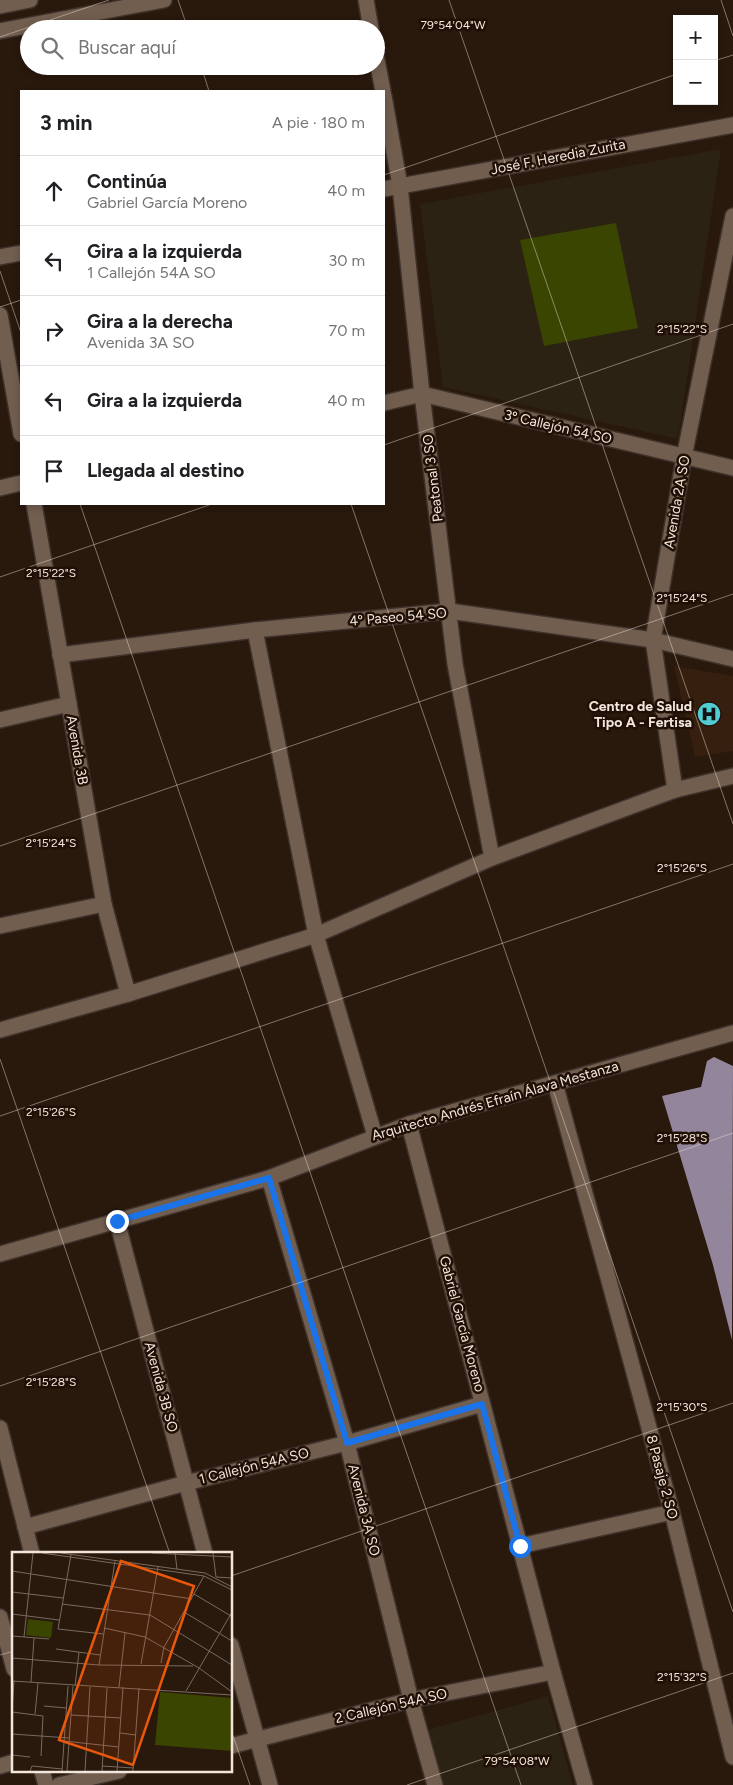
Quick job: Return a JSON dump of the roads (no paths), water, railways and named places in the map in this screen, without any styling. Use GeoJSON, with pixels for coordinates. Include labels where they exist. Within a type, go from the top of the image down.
{"type":"FeatureCollection","features":[{"type":"Feature","properties":{"kind":"street"},"geometry":{"type":"LineString","coordinates":[[0,6],[30,0]]}},
{"type":"Feature","properties":{"kind":"street"},"geometry":{"type":"LineString","coordinates":[[55,20],[144,2],[164,0]]}},
{"type":"Feature","properties":{"kind":"street"},"geometry":{"type":"LineString","coordinates":[[366,0],[369,20]]}},
{"type":"Feature","properties":{"kind":"street"},"geometry":{"type":"LineString","coordinates":[[0,31],[20,27]]}},
{"type":"Feature","properties":{"kind":"street"},"geometry":{"type":"LineString","coordinates":[[380,75],[383,90]]}},
{"type":"Feature","properties":{"kind":"street","name":"Peatonal 3 SO"},"geometry":{"type":"LineString","coordinates":[[385,102],[400,186],[422,394],[455,664],[492,858]]}},
{"type":"Feature","properties":{"kind":"street","name":"José F. Heredia Zurita"},"geometry":{"type":"LineString","coordinates":[[385,189],[733,125]]}},
{"type":"Feature","properties":{"kind":"street","name":"Avenida 2A SO"},"geometry":{"type":"LineString","coordinates":[[676,790],[653,640],[684,457],[728,264],[733,216]]}},
{"type":"Feature","properties":{"kind":"street"},"geometry":{"type":"LineString","coordinates":[[0,256],[20,253]]}},
{"type":"Feature","properties":{"kind":"street"},"geometry":{"type":"LineString","coordinates":[[0,315],[20,428]]}},
{"type":"Feature","properties":{"kind":"street","name":"3º Callejón 54 SO"},"geometry":{"type":"LineString","coordinates":[[385,403],[422,394],[733,468]]}},
{"type":"Feature","properties":{"kind":"street"},"geometry":{"type":"LineString","coordinates":[[0,488],[20,483]]}},
{"type":"Feature","properties":{"kind":"street","name":"Avenida 3B"},"geometry":{"type":"LineString","coordinates":[[34,505],[104,904],[128,994]]}},
{"type":"Feature","properties":{"kind":"street","name":"4º Paseo 54 SO"},"geometry":{"type":"LineString","coordinates":[[60,654],[255,630],[449,611],[653,640],[733,659]]}},
{"type":"Feature","properties":{"kind":"street"},"geometry":{"type":"LineString","coordinates":[[255,630],[316,935],[375,1136]]}},
{"type":"Feature","properties":{"kind":"street"},"geometry":{"type":"LineString","coordinates":[[0,720],[69,704]]}},
{"type":"Feature","properties":{"kind":"street"},"geometry":{"type":"LineString","coordinates":[[0,1030],[128,994],[316,935],[492,858],[676,790],[733,776]]}},
{"type":"Feature","properties":{"kind":"street"},"geometry":{"type":"LineString","coordinates":[[0,926],[104,904]]}},
{"type":"Feature","properties":{"kind":"street","name":"Arquitecto Andrés Efraín Álava Mestanza"},"geometry":{"type":"LineString","coordinates":[[0,1254],[269,1178],[409,1124],[733,1033]]}},
{"type":"Feature","properties":{"kind":"street","name":"8 Pasaje 2 SO"},"geometry":{"type":"LineString","coordinates":[[555,1083],[672,1512],[733,1757]]}},
{"type":"Feature","properties":{"kind":"street","name":"Gabriel García Moreno"},"geometry":{"type":"LineString","coordinates":[[409,1124],[584,1785]]}},
{"type":"Feature","properties":{"kind":"street","name":"Avenida 3A SO"},"geometry":{"type":"LineString","coordinates":[[269,1178],[347,1443],[411,1700],[435,1785]]}},
{"type":"Feature","properties":{"kind":"street","name":"Avenida 3B SO"},"geometry":{"type":"LineString","coordinates":[[117,1221],[205,1552]]}},
{"type":"Feature","properties":{"kind":"street","name":"1 Callejón 54A SO"},"geometry":{"type":"LineString","coordinates":[[25,1527],[347,1443],[482,1404]]}},
{"type":"Feature","properties":{"kind":"street"},"geometry":{"type":"LineString","coordinates":[[0,1428],[31,1552]]}},
{"type":"Feature","properties":{"kind":"street"},"geometry":{"type":"LineString","coordinates":[[520,1546],[672,1512]]}},
{"type":"Feature","properties":{"kind":"street"},"geometry":{"type":"LineString","coordinates":[[0,1617],[12,1662]]}},
{"type":"Feature","properties":{"kind":"street"},"geometry":{"type":"LineString","coordinates":[[232,1649],[270,1785]]}},
{"type":"Feature","properties":{"kind":"street","name":"2 Callejón 54A SO"},"geometry":{"type":"LineString","coordinates":[[232,1746],[411,1700],[553,1672]]}},
{"type":"Feature","properties":{"kind":"street"},"geometry":{"type":"LineString","coordinates":[[42,1772],[46,1785]]}},
{"type":"Feature","properties":{"kind":"street"},"geometry":{"type":"LineString","coordinates":[[58,1785],[115,1772]]}},
{"type":"Feature","properties":{"kind":"place","name":"Centro de Salud Tipo A - Fertisa"},"geometry":{"type":"Point","coordinates":[709,714]}}]}
